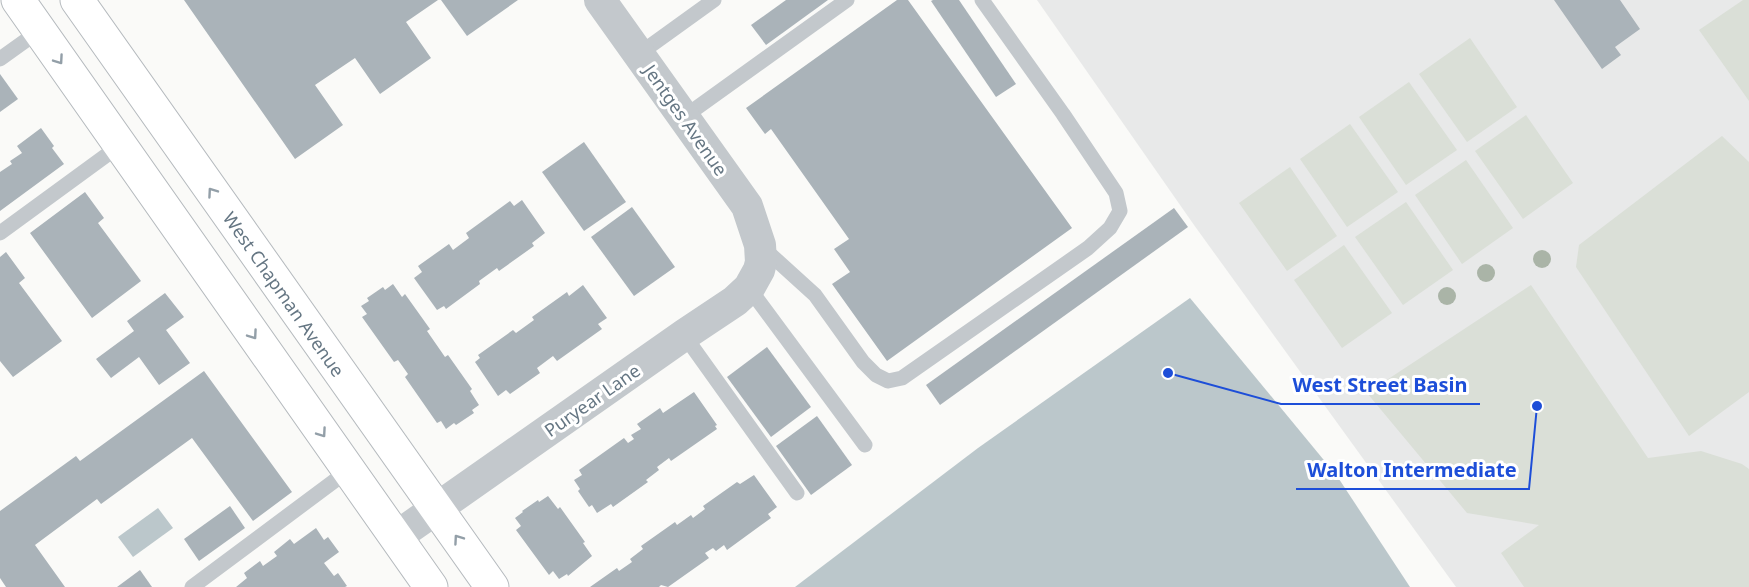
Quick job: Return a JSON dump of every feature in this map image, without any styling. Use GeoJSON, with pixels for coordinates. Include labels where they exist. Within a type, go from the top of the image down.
{"type":"FeatureCollection","features":[{"type":"Feature","properties":{"kind":"main road","name":"West Chapman Avenue"},"geometry":{"type":"LineString","coordinates":[[77,0],[492,587]]}},
{"type":"Feature","properties":{"kind":"main road"},"geometry":{"type":"LineString","coordinates":[[31,11],[119,146],[431,587]]}},
{"type":"Feature","properties":{"kind":"street","name":"Jentges Avenue"},"geometry":{"type":"LineString","coordinates":[[600,0],[747,206],[760,245]]}},
{"type":"Feature","properties":{"kind":"street","name":"Puryear Lane"},"geometry":{"type":"LineString","coordinates":[[396,537],[735,301],[749,288],[759,270],[760,245]]}},
{"type":"Feature","properties":{"kind":"lane"},"geometry":{"type":"LineString","coordinates":[[639,54],[714,0]]}},
{"type":"Feature","properties":{"kind":"lane"},"geometry":{"type":"LineString","coordinates":[[684,117],[847,0]]}},
{"type":"Feature","properties":{"kind":"lane"},"geometry":{"type":"LineString","coordinates":[[760,245],[815,295],[863,362],[876,375],[888,381],[902,378],[1088,248],[1110,228],[1120,211],[1116,193],[982,0]]}},
{"type":"Feature","properties":{"kind":"lane"},"geometry":{"type":"LineString","coordinates":[[0,59],[31,11]]}},
{"type":"Feature","properties":{"kind":"lane"},"geometry":{"type":"LineString","coordinates":[[0,233],[119,146]]}},
{"type":"Feature","properties":{"kind":"lane"},"geometry":{"type":"LineString","coordinates":[[749,288],[865,445]]}},
{"type":"Feature","properties":{"kind":"lane"},"geometry":{"type":"LineString","coordinates":[[684,335],[797,493]]}},
{"type":"Feature","properties":{"kind":"lane"},"geometry":{"type":"LineString","coordinates":[[192,587],[349,470]]}},
{"type":"Feature","properties":{"kind":"shaded area"},"geometry":{"type":"Polygon","coordinates":[[[1037,0],[1749,0],[1749,587],[1456,587],[1194,225],[1037,0]]]}},
{"type":"Feature","properties":{"kind":"shaded area"},"geometry":{"type":"Polygon","coordinates":[[[1743,0],[1749,0],[1749,101],[1699,30],[1743,0]]]}},
{"type":"Feature","properties":{"kind":"shaded area"},"geometry":{"type":"Polygon","coordinates":[[[1470,38],[1517,107],[1467,142],[1419,74],[1470,38]]]}},
{"type":"Feature","properties":{"kind":"shaded area"},"geometry":{"type":"Polygon","coordinates":[[[1409,82],[1457,150],[1406,185],[1359,117],[1409,82]]]}},
{"type":"Feature","properties":{"kind":"shaded area"},"geometry":{"type":"Polygon","coordinates":[[[1526,115],[1573,183],[1523,219],[1475,151],[1526,115]]]}},
{"type":"Feature","properties":{"kind":"shaded area"},"geometry":{"type":"Polygon","coordinates":[[[1350,124],[1398,192],[1347,227],[1300,159],[1350,124]]]}},
{"type":"Feature","properties":{"kind":"shaded area"},"geometry":{"type":"Polygon","coordinates":[[[1722,136],[1749,162],[1749,392],[1689,436],[1576,267],[1579,245],[1722,136]]]}},
{"type":"Feature","properties":{"kind":"shaded area"},"geometry":{"type":"Polygon","coordinates":[[[1466,160],[1513,228],[1462,264],[1415,195],[1466,160]]]}},
{"type":"Feature","properties":{"kind":"shaded area"},"geometry":{"type":"Polygon","coordinates":[[[1290,167],[1337,236],[1287,271],[1239,203],[1290,167]]]}},
{"type":"Feature","properties":{"kind":"shaded area"},"geometry":{"type":"Polygon","coordinates":[[[1406,202],[1453,270],[1403,305],[1355,237],[1406,202]]]}},
{"type":"Feature","properties":{"kind":"shaded area"},"geometry":{"type":"Polygon","coordinates":[[[1344,245],[1392,313],[1342,348],[1294,280],[1344,245]]]}},
{"type":"Feature","properties":{"kind":"shaded area"},"geometry":{"type":"Polygon","coordinates":[[[1531,285],[1648,458],[1701,451],[1742,464],[1749,469],[1749,587],[1524,587],[1501,553],[1539,525],[1467,513],[1367,393],[1531,285]]]}},
{"type":"Feature","properties":{"kind":"shaded area"},"geometry":{"type":"Polygon","coordinates":[[[1190,298],[1337,476],[1410,587],[795,587],[978,448],[1190,298]]]}},
{"type":"Feature","properties":{"kind":"shaded area"},"geometry":{"type":"Polygon","coordinates":[[[158,508],[173,528],[133,557],[118,537],[158,508]]]}},
{"type":"Feature","properties":{"kind":"building"},"geometry":{"type":"Polygon","coordinates":[[[184,0],[438,0],[406,22],[431,58],[380,94],[355,58],[315,85],[343,125],[295,159],[184,0]]]}},
{"type":"Feature","properties":{"kind":"building"},"geometry":{"type":"Polygon","coordinates":[[[441,0],[518,0],[467,36],[441,0]]]}},
{"type":"Feature","properties":{"kind":"building"},"geometry":{"type":"Polygon","coordinates":[[[786,0],[828,0],[766,45],[751,25],[786,0]]]}},
{"type":"Feature","properties":{"kind":"building"},"geometry":{"type":"Polygon","coordinates":[[[897,0],[908,0],[1072,228],[887,361],[832,284],[850,272],[834,249],[849,239],[771,129],[765,134],[746,108],[897,0]]]}},
{"type":"Feature","properties":{"kind":"building"},"geometry":{"type":"Polygon","coordinates":[[[959,0],[1016,84],[996,97],[931,1],[959,0]]]}},
{"type":"Feature","properties":{"kind":"building"},"geometry":{"type":"Polygon","coordinates":[[[1554,0],[1620,0],[1640,29],[1615,47],[1621,55],[1602,69],[1554,0]]]}},
{"type":"Feature","properties":{"kind":"building"},"geometry":{"type":"Polygon","coordinates":[[[0,74],[18,99],[0,112],[0,74]]]}},
{"type":"Feature","properties":{"kind":"building"},"geometry":{"type":"Polygon","coordinates":[[[41,128],[64,164],[0,211],[0,172],[22,153],[17,146],[41,128]]]}},
{"type":"Feature","properties":{"kind":"building"},"geometry":{"type":"Polygon","coordinates":[[[584,142],[626,202],[584,231],[542,172],[584,142]]]}},
{"type":"Feature","properties":{"kind":"building"},"geometry":{"type":"Polygon","coordinates":[[[85,192],[104,218],[98,223],[141,281],[92,318],[30,233],[85,192]]]}},
{"type":"Feature","properties":{"kind":"building"},"geometry":{"type":"Polygon","coordinates":[[[522,200],[545,233],[532,243],[534,246],[499,271],[497,268],[479,281],[480,284],[446,309],[444,306],[437,310],[414,278],[422,272],[418,266],[449,244],[453,250],[469,238],[466,233],[510,201],[514,206],[522,200]]]}},
{"type":"Feature","properties":{"kind":"building"},"geometry":{"type":"Polygon","coordinates":[[[632,207],[675,267],[634,296],[591,237],[632,207]]]}},
{"type":"Feature","properties":{"kind":"building"},"geometry":{"type":"Polygon","coordinates":[[[1174,208],[1188,227],[940,405],[926,385],[1174,208]]]}},
{"type":"Feature","properties":{"kind":"building"},"geometry":{"type":"Polygon","coordinates":[[[6,252],[25,278],[19,283],[62,341],[13,377],[0,361],[0,257],[6,252]]]}},
{"type":"Feature","properties":{"kind":"building"},"geometry":{"type":"Polygon","coordinates":[[[393,284],[402,297],[405,294],[430,329],[427,331],[445,357],[448,355],[472,389],[470,391],[479,405],[472,410],[474,413],[456,425],[454,423],[446,429],[441,421],[437,423],[405,377],[408,374],[398,360],[394,362],[362,317],[367,314],[361,306],[369,301],[367,298],[383,287],[385,290],[393,284]]]}},
{"type":"Feature","properties":{"kind":"building"},"geometry":{"type":"Polygon","coordinates":[[[583,285],[607,318],[598,324],[602,329],[557,361],[553,356],[537,368],[540,373],[510,394],[506,390],[498,396],[475,362],[480,358],[478,355],[513,330],[516,333],[534,320],[532,317],[567,292],[569,296],[583,285]]]}},
{"type":"Feature","properties":{"kind":"building"},"geometry":{"type":"Polygon","coordinates":[[[165,293],[184,317],[166,330],[190,363],[159,385],[139,357],[111,378],[96,359],[134,331],[127,321],[165,293]]]}},
{"type":"Feature","properties":{"kind":"building"},"geometry":{"type":"Polygon","coordinates":[[[767,347],[811,407],[771,437],[727,377],[767,347]]]}},
{"type":"Feature","properties":{"kind":"building"},"geometry":{"type":"Polygon","coordinates":[[[204,371],[292,492],[253,521],[192,438],[101,504],[97,499],[35,545],[65,587],[6,587],[0,578],[0,511],[76,456],[80,461],[204,371]]]}},
{"type":"Feature","properties":{"kind":"building"},"geometry":{"type":"Polygon","coordinates":[[[694,392],[717,425],[715,426],[717,429],[671,461],[669,458],[657,467],[659,470],[646,480],[648,482],[613,507],[611,504],[597,513],[592,505],[589,507],[578,491],[580,489],[574,480],[582,475],[579,470],[624,438],[628,443],[634,439],[631,435],[641,429],[637,424],[660,408],[663,413],[694,392]]]}},
{"type":"Feature","properties":{"kind":"building"},"geometry":{"type":"Polygon","coordinates":[[[817,416],[852,465],[811,495],[776,446],[817,416]]]}},
{"type":"Feature","properties":{"kind":"building"},"geometry":{"type":"Polygon","coordinates":[[[754,475],[777,507],[768,514],[771,518],[727,550],[724,545],[716,551],[713,548],[705,553],[709,558],[668,587],[661,585],[659,587],[590,587],[617,568],[619,571],[632,562],[630,559],[643,549],[641,546],[675,522],[677,525],[691,515],[693,518],[705,509],[703,506],[737,482],[740,484],[754,475]]]}},
{"type":"Feature","properties":{"kind":"building"},"geometry":{"type":"Polygon","coordinates":[[[548,496],[558,509],[560,507],[592,556],[568,576],[567,574],[559,579],[553,571],[549,575],[516,530],[521,526],[515,518],[538,500],[539,502],[548,496]]]}},
{"type":"Feature","properties":{"kind":"building"},"geometry":{"type":"Polygon","coordinates":[[[230,506],[245,528],[199,561],[184,539],[230,506]]]}},
{"type":"Feature","properties":{"kind":"building"},"geometry":{"type":"Polygon","coordinates":[[[316,528],[324,540],[328,537],[339,552],[324,563],[334,576],[338,573],[347,586],[236,587],[247,578],[244,573],[260,561],[263,566],[277,556],[274,552],[290,539],[294,544],[316,528]]]}},
{"type":"Feature","properties":{"kind":"building"},"geometry":{"type":"Polygon","coordinates":[[[140,570],[152,587],[117,587],[140,570]]]}},
{"type":"Feature","properties":{"kind":"place","name":"West Street Basin"},"geometry":{"type":"Point","coordinates":[1168,373]}},
{"type":"Feature","properties":{"kind":"place","name":"Walton Intermediate"},"geometry":{"type":"Point","coordinates":[1537,406]}}]}
